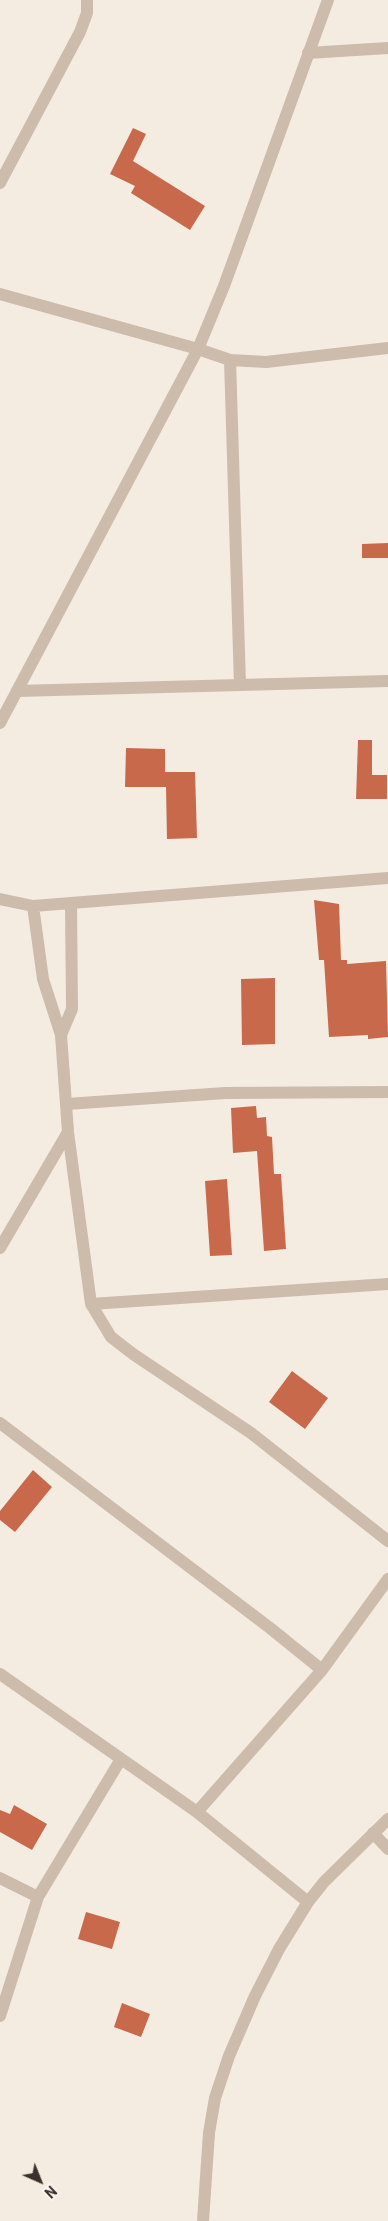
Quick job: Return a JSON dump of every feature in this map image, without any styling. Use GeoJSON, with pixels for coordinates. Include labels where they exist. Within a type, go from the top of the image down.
{"type":"FeatureCollection","features":[{"type":"Feature","properties":{"kind":"street"},"geometry":{"type":"LineString","coordinates":[[0,183],[5,163],[80,32],[87,13],[87,0]]}},
{"type":"Feature","properties":{"kind":"street"},"geometry":{"type":"LineString","coordinates":[[0,723],[198,349],[224,286],[328,0]]}},
{"type":"Feature","properties":{"kind":"street"},"geometry":{"type":"LineString","coordinates":[[308,53],[388,48]]}},
{"type":"Feature","properties":{"kind":"street"},"geometry":{"type":"LineString","coordinates":[[0,294],[198,349],[230,360],[266,362],[388,348]]}},
{"type":"Feature","properties":{"kind":"street"},"geometry":{"type":"LineString","coordinates":[[230,360],[240,685]]}},
{"type":"Feature","properties":{"kind":"street"},"geometry":{"type":"LineString","coordinates":[[17,691],[388,681]]}},
{"type":"Feature","properties":{"kind":"street"},"geometry":{"type":"LineString","coordinates":[[0,899],[33,906],[388,878]]}},
{"type":"Feature","properties":{"kind":"street"},"geometry":{"type":"LineString","coordinates":[[61,1035],[72,1009],[71,903]]}},
{"type":"Feature","properties":{"kind":"street"},"geometry":{"type":"LineString","coordinates":[[33,906],[43,979],[61,1035],[68,1132],[91,1304],[111,1337],[133,1354],[251,1433],[388,1541]]}},
{"type":"Feature","properties":{"kind":"street"},"geometry":{"type":"LineString","coordinates":[[67,1104],[225,1094],[388,1092]]}},
{"type":"Feature","properties":{"kind":"street"},"geometry":{"type":"LineString","coordinates":[[0,1248],[68,1132]]}},
{"type":"Feature","properties":{"kind":"street"},"geometry":{"type":"LineString","coordinates":[[91,1304],[388,1284]]}},
{"type":"Feature","properties":{"kind":"street"},"geometry":{"type":"LineString","coordinates":[[0,1423],[270,1628],[322,1670]]}},
{"type":"Feature","properties":{"kind":"street"},"geometry":{"type":"LineString","coordinates":[[197,1812],[322,1670],[388,1579]]}},
{"type":"Feature","properties":{"kind":"street"},"geometry":{"type":"LineString","coordinates":[[0,1674],[197,1812],[308,1902]]}},
{"type":"Feature","properties":{"kind":"street"},"geometry":{"type":"LineString","coordinates":[[0,2016],[38,1897],[121,1759]]}},
{"type":"Feature","properties":{"kind":"street"},"geometry":{"type":"LineString","coordinates":[[203,2221],[209,2133],[215,2098],[229,2056],[255,1996],[275,1956],[308,1902],[324,1882],[388,1819]]}},
{"type":"Feature","properties":{"kind":"street"},"geometry":{"type":"LineString","coordinates":[[373,1833],[388,1848]]}},
{"type":"Feature","properties":{"kind":"street"},"geometry":{"type":"LineString","coordinates":[[0,1878],[38,1897]]}},
{"type":"Feature","properties":{"kind":"building"},"geometry":{"type":"Polygon","coordinates":[[[133,128],[146,134],[133,161],[205,206],[190,230],[131,193],[135,186],[110,174],[133,128]]]}},
{"type":"Feature","properties":{"kind":"building"},"geometry":{"type":"Polygon","coordinates":[[[388,543],[388,558],[362,558],[362,544],[388,543]]]}},
{"type":"Feature","properties":{"kind":"building"},"geometry":{"type":"Polygon","coordinates":[[[358,740],[372,740],[372,775],[387,775],[387,799],[356,799],[358,740]]]}},
{"type":"Feature","properties":{"kind":"building"},"geometry":{"type":"Polygon","coordinates":[[[126,748],[165,749],[165,772],[195,772],[197,838],[167,839],[166,787],[125,787],[126,748]]]}},
{"type":"Feature","properties":{"kind":"building"},"geometry":{"type":"Polygon","coordinates":[[[314,900],[339,904],[341,960],[347,960],[347,964],[386,961],[388,1037],[368,1039],[368,1035],[329,1037],[324,960],[319,960],[314,900]]]}},
{"type":"Feature","properties":{"kind":"building"},"geometry":{"type":"Polygon","coordinates":[[[275,978],[275,1044],[242,1045],[241,979],[275,978]]]}},
{"type":"Feature","properties":{"kind":"building"},"geometry":{"type":"Polygon","coordinates":[[[256,1106],[257,1118],[266,1117],[267,1136],[272,1137],[274,1174],[281,1174],[286,1249],[264,1251],[257,1151],[233,1153],[231,1108],[256,1106]]]}},
{"type":"Feature","properties":{"kind":"building"},"geometry":{"type":"Polygon","coordinates":[[[227,1179],[232,1255],[210,1256],[205,1181],[227,1179]]]}},
{"type":"Feature","properties":{"kind":"building"},"geometry":{"type":"Polygon","coordinates":[[[292,1371],[328,1398],[305,1429],[269,1402],[292,1371]]]}},
{"type":"Feature","properties":{"kind":"building"},"geometry":{"type":"Polygon","coordinates":[[[33,1470],[52,1487],[15,1532],[0,1520],[0,1511],[33,1470]]]}},
{"type":"Feature","properties":{"kind":"building"},"geometry":{"type":"Polygon","coordinates":[[[14,1805],[47,1824],[32,1850],[0,1832],[0,1810],[10,1814],[14,1805]]]}},
{"type":"Feature","properties":{"kind":"building"},"geometry":{"type":"Polygon","coordinates":[[[86,1912],[120,1922],[112,1949],[78,1939],[86,1912]]]}},
{"type":"Feature","properties":{"kind":"building"},"geometry":{"type":"Polygon","coordinates":[[[122,2003],[150,2014],[141,2037],[114,2027],[122,2003]]]}}]}
